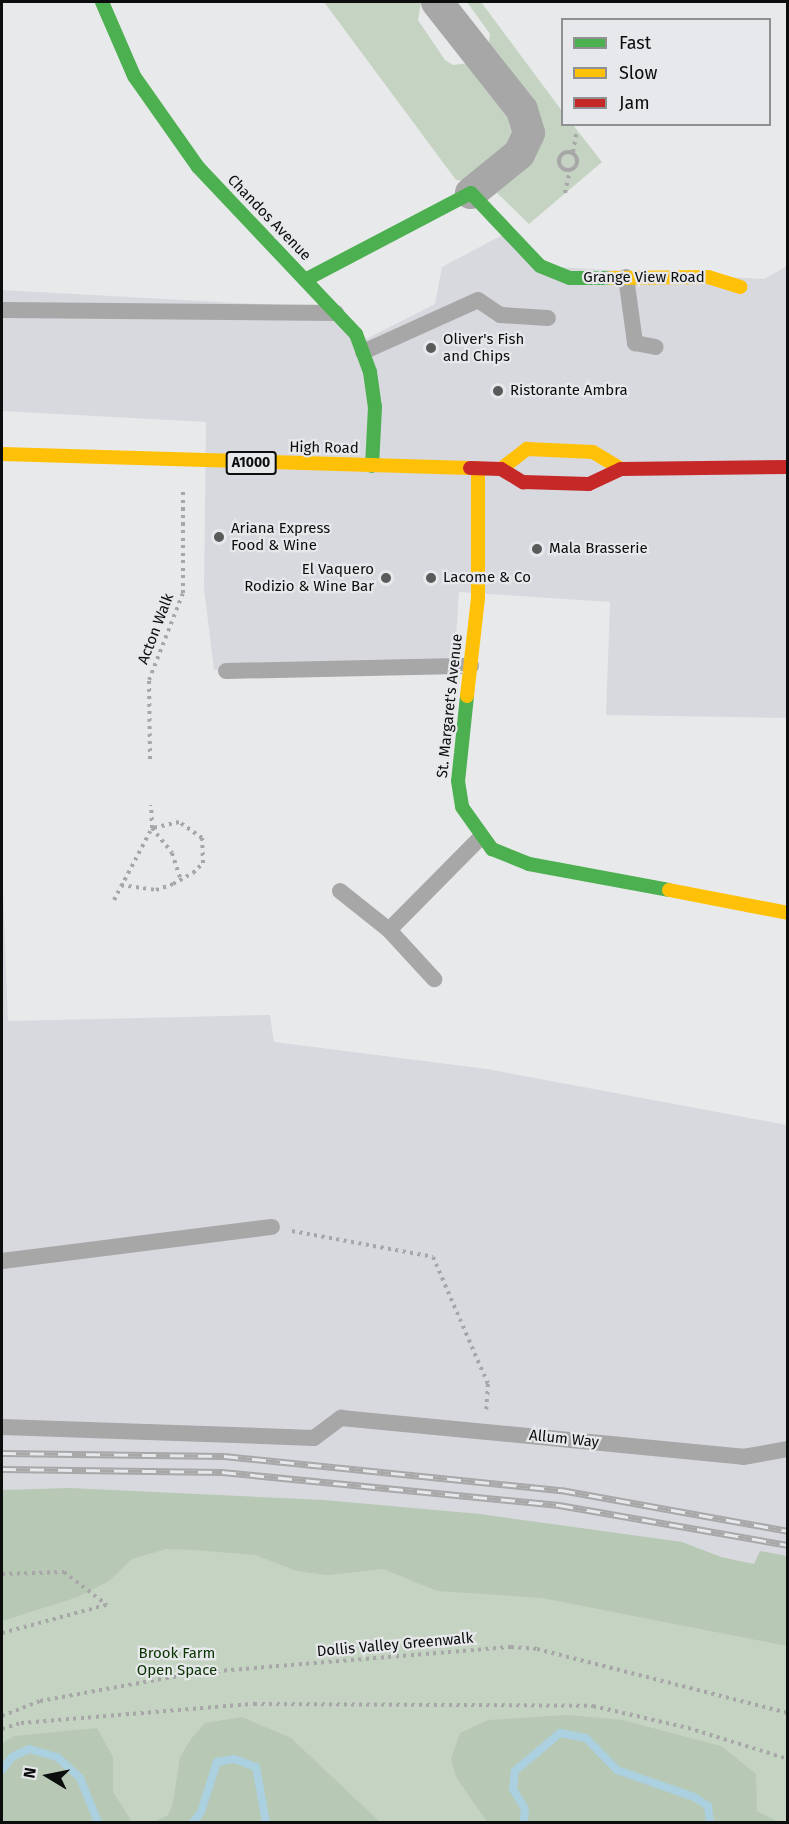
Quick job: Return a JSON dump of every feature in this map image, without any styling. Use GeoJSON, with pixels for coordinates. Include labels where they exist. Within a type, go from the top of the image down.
{"type":"FeatureCollection","features":[{"type":"Feature","properties":{"kind":"street","name":"Chandos Avenue"},"geometry":{"type":"LineString","coordinates":[[102,2],[134,76],[198,167],[356,334],[363,352],[375,407],[372,466]]}},
{"type":"Feature","properties":{"kind":"street"},"geometry":{"type":"LineString","coordinates":[[305,280],[471,193],[519,154],[529,133],[522,110],[437,2]]}},
{"type":"Feature","properties":{"kind":"street","name":"Grange View Road"},"geometry":{"type":"LineString","coordinates":[[471,193],[540,266],[570,278],[708,277],[740,287]]}},
{"type":"Feature","properties":{"kind":"street"},"geometry":{"type":"LineString","coordinates":[[501,469],[527,449],[593,452],[621,469]]}},
{"type":"Feature","properties":{"kind":"street","name":"High Road"},"geometry":{"type":"LineString","coordinates":[[2,454],[184,462],[501,469],[523,482],[579,483],[589,483],[621,469],[788,467]]}},
{"type":"Feature","properties":{"kind":"street","name":"St. Margaret's Avenue"},"geometry":{"type":"LineString","coordinates":[[478,468],[478,598],[458,782],[462,807],[481,837],[492,849],[529,864],[788,913]]}},
{"type":"Feature","properties":{"kind":"lane"},"geometry":{"type":"LineString","coordinates":[[626,278],[635,343],[656,347]]}},
{"type":"Feature","properties":{"kind":"lane"},"geometry":{"type":"LineString","coordinates":[[363,352],[478,300],[500,315],[548,318]]}},
{"type":"Feature","properties":{"kind":"lane"},"geometry":{"type":"LineString","coordinates":[[2,310],[336,313]]}},
{"type":"Feature","properties":{"kind":"lane"},"geometry":{"type":"LineString","coordinates":[[226,671],[471,666]]}},
{"type":"Feature","properties":{"kind":"lane"},"geometry":{"type":"LineString","coordinates":[[389,930],[481,837]]}},
{"type":"Feature","properties":{"kind":"lane"},"geometry":{"type":"LineString","coordinates":[[340,891],[389,930],[434,979]]}},
{"type":"Feature","properties":{"kind":"lane"},"geometry":{"type":"LineString","coordinates":[[2,1261],[272,1227]]}},
{"type":"Feature","properties":{"kind":"lane","name":"Allum Way"},"geometry":{"type":"LineString","coordinates":[[2,1427],[314,1438],[340,1418],[743,1457],[788,1449]]}},
{"type":"Feature","properties":{"kind":"path"},"geometry":{"type":"LineString","coordinates":[[565,193],[570,170],[578,160],[573,153],[577,130]]}},
{"type":"Feature","properties":{"kind":"path"},"geometry":{"type":"LineString","coordinates":[[570,170],[562,168],[559,159],[565,152],[573,153]]}},
{"type":"Feature","properties":{"kind":"path","name":"Acton Walk"},"geometry":{"type":"LineString","coordinates":[[150,759],[149,680],[183,593],[184,462]]}},
{"type":"Feature","properties":{"kind":"path"},"geometry":{"type":"LineString","coordinates":[[114,900],[152,828],[151,805]]}},
{"type":"Feature","properties":{"kind":"path"},"geometry":{"type":"LineString","coordinates":[[121,885],[156,890],[181,880],[203,863],[202,838],[179,822],[152,828]]}},
{"type":"Feature","properties":{"kind":"path"},"geometry":{"type":"LineString","coordinates":[[152,828],[172,853],[181,880]]}},
{"type":"Feature","properties":{"kind":"path"},"geometry":{"type":"LineString","coordinates":[[272,1227],[433,1257],[488,1384],[485,1432]]}},
{"type":"Feature","properties":{"kind":"path"},"geometry":{"type":"LineString","coordinates":[[2,1574],[64,1572],[107,1605],[2,1633]]}},
{"type":"Feature","properties":{"kind":"path","name":"Dollis Valley Greenwalk"},"geometry":{"type":"LineString","coordinates":[[2,1716],[40,1701],[194,1673],[511,1647],[537,1649],[788,1713]]}},
{"type":"Feature","properties":{"kind":"path"},"geometry":{"type":"LineString","coordinates":[[2,1729],[21,1723],[254,1704],[593,1706],[688,1728],[788,1759]]}},
{"type":"Feature","properties":{"kind":"shaded area"},"geometry":{"type":"Polygon","coordinates":[[[508,232],[540,266],[764,279],[787,266],[787,718],[606,715],[610,602],[459,592],[454,667],[214,670],[204,588],[206,422],[2,411],[2,290],[331,308],[360,342],[435,304],[442,267],[508,232]]]}},
{"type":"Feature","properties":{"kind":"shaded area"},"geometry":{"type":"Polygon","coordinates":[[[2,862],[8,1021],[270,1015],[274,1042],[487,1069],[787,1125],[787,1573],[2,1494],[2,862]]]}},
{"type":"Feature","properties":{"kind":"green space"},"geometry":{"type":"Polygon","coordinates":[[[324,2],[421,2],[418,20],[445,60],[453,65],[469,63],[514,119],[517,135],[468,181],[456,180],[324,2]]]}},
{"type":"Feature","properties":{"kind":"green space"},"geometry":{"type":"Polygon","coordinates":[[[467,2],[481,2],[561,110],[561,126],[574,126],[602,162],[529,224],[493,189],[526,163],[488,50],[490,34],[467,2]]]}},
{"type":"Feature","properties":{"kind":"green space"},"geometry":{"type":"Polygon","coordinates":[[[70,1488],[324,1500],[480,1514],[682,1542],[721,1557],[754,1564],[760,1551],[787,1556],[787,1646],[542,1598],[437,1591],[383,1569],[327,1575],[297,1571],[255,1555],[166,1549],[132,1559],[109,1581],[78,1597],[2,1621],[2,1490],[70,1488]]]}},
{"type":"Feature","properties":{"kind":"green space","name":"Brook Farm Open Space"},"geometry":{"type":"Polygon","coordinates":[[[2,1495],[787,1573],[787,1822],[2,1822],[2,1495]]]}},
{"type":"Feature","properties":{"kind":"green space"},"geometry":{"type":"Polygon","coordinates":[[[568,1715],[622,1720],[721,1746],[756,1774],[757,1811],[778,1822],[487,1822],[456,1777],[451,1759],[460,1733],[488,1720],[568,1715]]]}},
{"type":"Feature","properties":{"kind":"green space"},"geometry":{"type":"Polygon","coordinates":[[[242,1717],[291,1738],[380,1822],[154,1822],[168,1815],[173,1803],[180,1757],[191,1739],[205,1723],[242,1717]]]}},
{"type":"Feature","properties":{"kind":"green space"},"geometry":{"type":"Polygon","coordinates":[[[97,1728],[113,1757],[113,1792],[132,1822],[2,1822],[2,1743],[14,1736],[97,1728]]]}},
{"type":"Feature","properties":{"kind":"waterway"},"geometry":{"type":"LineString","coordinates":[[524,1822],[525,1809],[513,1789],[515,1771],[560,1733],[586,1738],[617,1770],[694,1797],[708,1806],[710,1822]]}},
{"type":"Feature","properties":{"kind":"waterway"},"geometry":{"type":"LineString","coordinates":[[2,1770],[12,1757],[29,1749],[57,1757],[80,1778],[98,1822]]}},
{"type":"Feature","properties":{"kind":"waterway"},"geometry":{"type":"LineString","coordinates":[[193,1822],[201,1812],[217,1762],[234,1759],[256,1767],[266,1822]]}},
{"type":"Feature","properties":{"kind":"railway"},"geometry":{"type":"LineString","coordinates":[[2,1453],[224,1456],[561,1490],[788,1531]]}},
{"type":"Feature","properties":{"kind":"railway"},"geometry":{"type":"LineString","coordinates":[[2,1469],[222,1472],[559,1505],[788,1545]]}},
{"type":"Feature","properties":{"kind":"traffic: fast"},"geometry":{"type":"LineString","coordinates":[[102,2],[134,76],[198,167],[356,334],[370,372],[375,407],[372,466]]}},
{"type":"Feature","properties":{"kind":"traffic: fast"},"geometry":{"type":"LineString","coordinates":[[305,280],[471,193],[540,266],[570,278],[611,278]]}},
{"type":"Feature","properties":{"kind":"traffic: fast"},"geometry":{"type":"LineString","coordinates":[[467,696],[458,781],[462,807],[492,849],[529,864],[669,890]]}},
{"type":"Feature","properties":{"kind":"traffic: slow"},"geometry":{"type":"LineString","coordinates":[[611,278],[708,277],[740,287]]}},
{"type":"Feature","properties":{"kind":"traffic: slow"},"geometry":{"type":"LineString","coordinates":[[501,469],[527,449],[593,452],[621,469]]}},
{"type":"Feature","properties":{"kind":"traffic: slow"},"geometry":{"type":"LineString","coordinates":[[2,454],[470,468]]}},
{"type":"Feature","properties":{"kind":"traffic: slow"},"geometry":{"type":"LineString","coordinates":[[467,696],[478,598],[478,468]]}},
{"type":"Feature","properties":{"kind":"traffic: slow"},"geometry":{"type":"LineString","coordinates":[[669,890],[788,913]]}},
{"type":"Feature","properties":{"kind":"traffic: jam"},"geometry":{"type":"LineString","coordinates":[[470,468],[501,469],[523,482],[589,484],[621,469],[788,467]]}},
{"type":"Feature","properties":{"kind":"place","name":"Oliver's Fish and Chips"},"geometry":{"type":"Point","coordinates":[431,348]}},
{"type":"Feature","properties":{"kind":"place","name":"Ristorante Ambra"},"geometry":{"type":"Point","coordinates":[498,391]}},
{"type":"Feature","properties":{"kind":"place","name":"Ariana Express Food & Wine"},"geometry":{"type":"Point","coordinates":[219,537]}},
{"type":"Feature","properties":{"kind":"place","name":"Mala Brasserie"},"geometry":{"type":"Point","coordinates":[537,549]}},
{"type":"Feature","properties":{"kind":"place","name":"El Vaquero Rodizio & Wine Bar"},"geometry":{"type":"Point","coordinates":[386,578]}},
{"type":"Feature","properties":{"kind":"place","name":"Lacome & Co"},"geometry":{"type":"Point","coordinates":[431,578]}}]}
